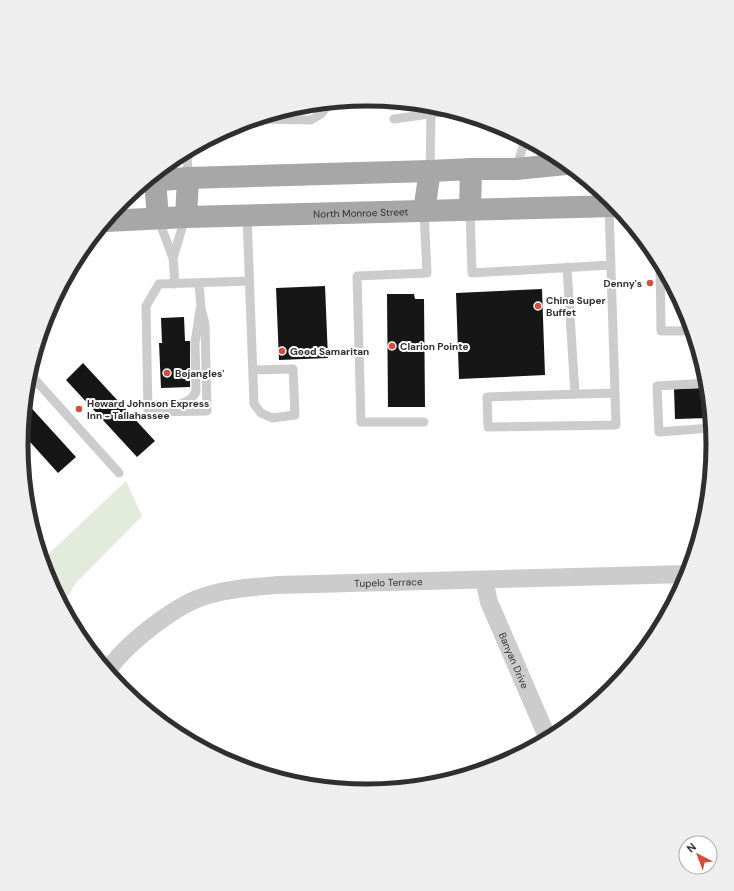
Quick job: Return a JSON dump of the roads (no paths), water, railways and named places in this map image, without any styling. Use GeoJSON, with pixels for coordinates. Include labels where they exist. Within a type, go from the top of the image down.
{"type":"FeatureCollection","features":[{"type":"Feature","properties":{"kind":"main road"},"geometry":{"type":"LineString","coordinates":[[158,180],[471,169],[516,169],[556,165]]}},
{"type":"Feature","properties":{"kind":"main road"},"geometry":{"type":"LineString","coordinates":[[470,209],[471,169]]}},
{"type":"Feature","properties":{"kind":"main road"},"geometry":{"type":"LineString","coordinates":[[424,210],[430,171]]}},
{"type":"Feature","properties":{"kind":"main road"},"geometry":{"type":"LineString","coordinates":[[186,217],[188,178]]}},
{"type":"Feature","properties":{"kind":"main road"},"geometry":{"type":"LineString","coordinates":[[152,184],[158,218]]}},
{"type":"Feature","properties":{"kind":"main road","name":"North Monroe Street"},"geometry":{"type":"LineString","coordinates":[[113,221],[424,210],[607,206]]}},
{"type":"Feature","properties":{"kind":"street","name":"Tupelo Terrace"},"geometry":{"type":"LineString","coordinates":[[111,667],[125,649],[160,621],[188,603],[204,596],[237,589],[277,585],[680,574]]}},
{"type":"Feature","properties":{"kind":"street","name":"Banyan Drive"},"geometry":{"type":"LineString","coordinates":[[484,580],[489,602],[545,733]]}},
{"type":"Feature","properties":{"kind":"lane"},"geometry":{"type":"LineString","coordinates":[[274,119],[312,120],[321,114],[325,109]]}},
{"type":"Feature","properties":{"kind":"lane"},"geometry":{"type":"LineString","coordinates":[[394,119],[435,113]]}},
{"type":"Feature","properties":{"kind":"lane"},"geometry":{"type":"LineString","coordinates":[[430,171],[431,114]]}},
{"type":"Feature","properties":{"kind":"lane"},"geometry":{"type":"LineString","coordinates":[[516,169],[524,145]]}},
{"type":"Feature","properties":{"kind":"lane"},"geometry":{"type":"LineString","coordinates":[[187,159],[188,178]]}},
{"type":"Feature","properties":{"kind":"lane"},"geometry":{"type":"LineString","coordinates":[[470,209],[472,273],[611,265]]}},
{"type":"Feature","properties":{"kind":"lane"},"geometry":{"type":"LineString","coordinates":[[424,210],[427,273],[357,276],[361,422],[424,422]]}},
{"type":"Feature","properties":{"kind":"lane"},"geometry":{"type":"LineString","coordinates":[[612,211],[611,265],[615,393],[616,425],[488,427],[488,397],[615,393]]}},
{"type":"Feature","properties":{"kind":"lane"},"geometry":{"type":"LineString","coordinates":[[247,216],[254,404],[261,413],[272,418],[295,415],[293,369],[253,370]]}},
{"type":"Feature","properties":{"kind":"lane"},"geometry":{"type":"LineString","coordinates":[[173,258],[186,217]]}},
{"type":"Feature","properties":{"kind":"lane"},"geometry":{"type":"LineString","coordinates":[[158,218],[173,258],[176,284]]}},
{"type":"Feature","properties":{"kind":"lane"},"geometry":{"type":"LineString","coordinates":[[567,267],[575,394]]}},
{"type":"Feature","properties":{"kind":"lane"},"geometry":{"type":"LineString","coordinates":[[660,275],[661,331],[686,331]]}},
{"type":"Feature","properties":{"kind":"lane"},"geometry":{"type":"LineString","coordinates":[[199,283],[201,308],[205,324],[207,411],[148,412],[146,306],[159,284],[250,281]]}},
{"type":"Feature","properties":{"kind":"lane"},"geometry":{"type":"LineString","coordinates":[[148,405],[181,404],[191,399],[196,392],[195,342],[201,308]]}},
{"type":"Feature","properties":{"kind":"lane"},"geometry":{"type":"LineString","coordinates":[[35,380],[119,473]]}},
{"type":"Feature","properties":{"kind":"lane"},"geometry":{"type":"LineString","coordinates":[[700,383],[657,386],[660,432],[705,428]]}},
{"type":"Feature","properties":{"kind":"place","name":"Denny's"},"geometry":{"type":"Point","coordinates":[650,283]}},
{"type":"Feature","properties":{"kind":"place","name":"China Super Buffet"},"geometry":{"type":"Point","coordinates":[538,306]}},
{"type":"Feature","properties":{"kind":"place","name":"Clarion Pointe"},"geometry":{"type":"Point","coordinates":[392,346]}},
{"type":"Feature","properties":{"kind":"place","name":"Good Samaritan"},"geometry":{"type":"Point","coordinates":[282,351]}},
{"type":"Feature","properties":{"kind":"place","name":"Bojangles'"},"geometry":{"type":"Point","coordinates":[167,373]}},
{"type":"Feature","properties":{"kind":"place","name":"Howard Johnson Express Inn - Tallahassee"},"geometry":{"type":"Point","coordinates":[79,409]}}]}
